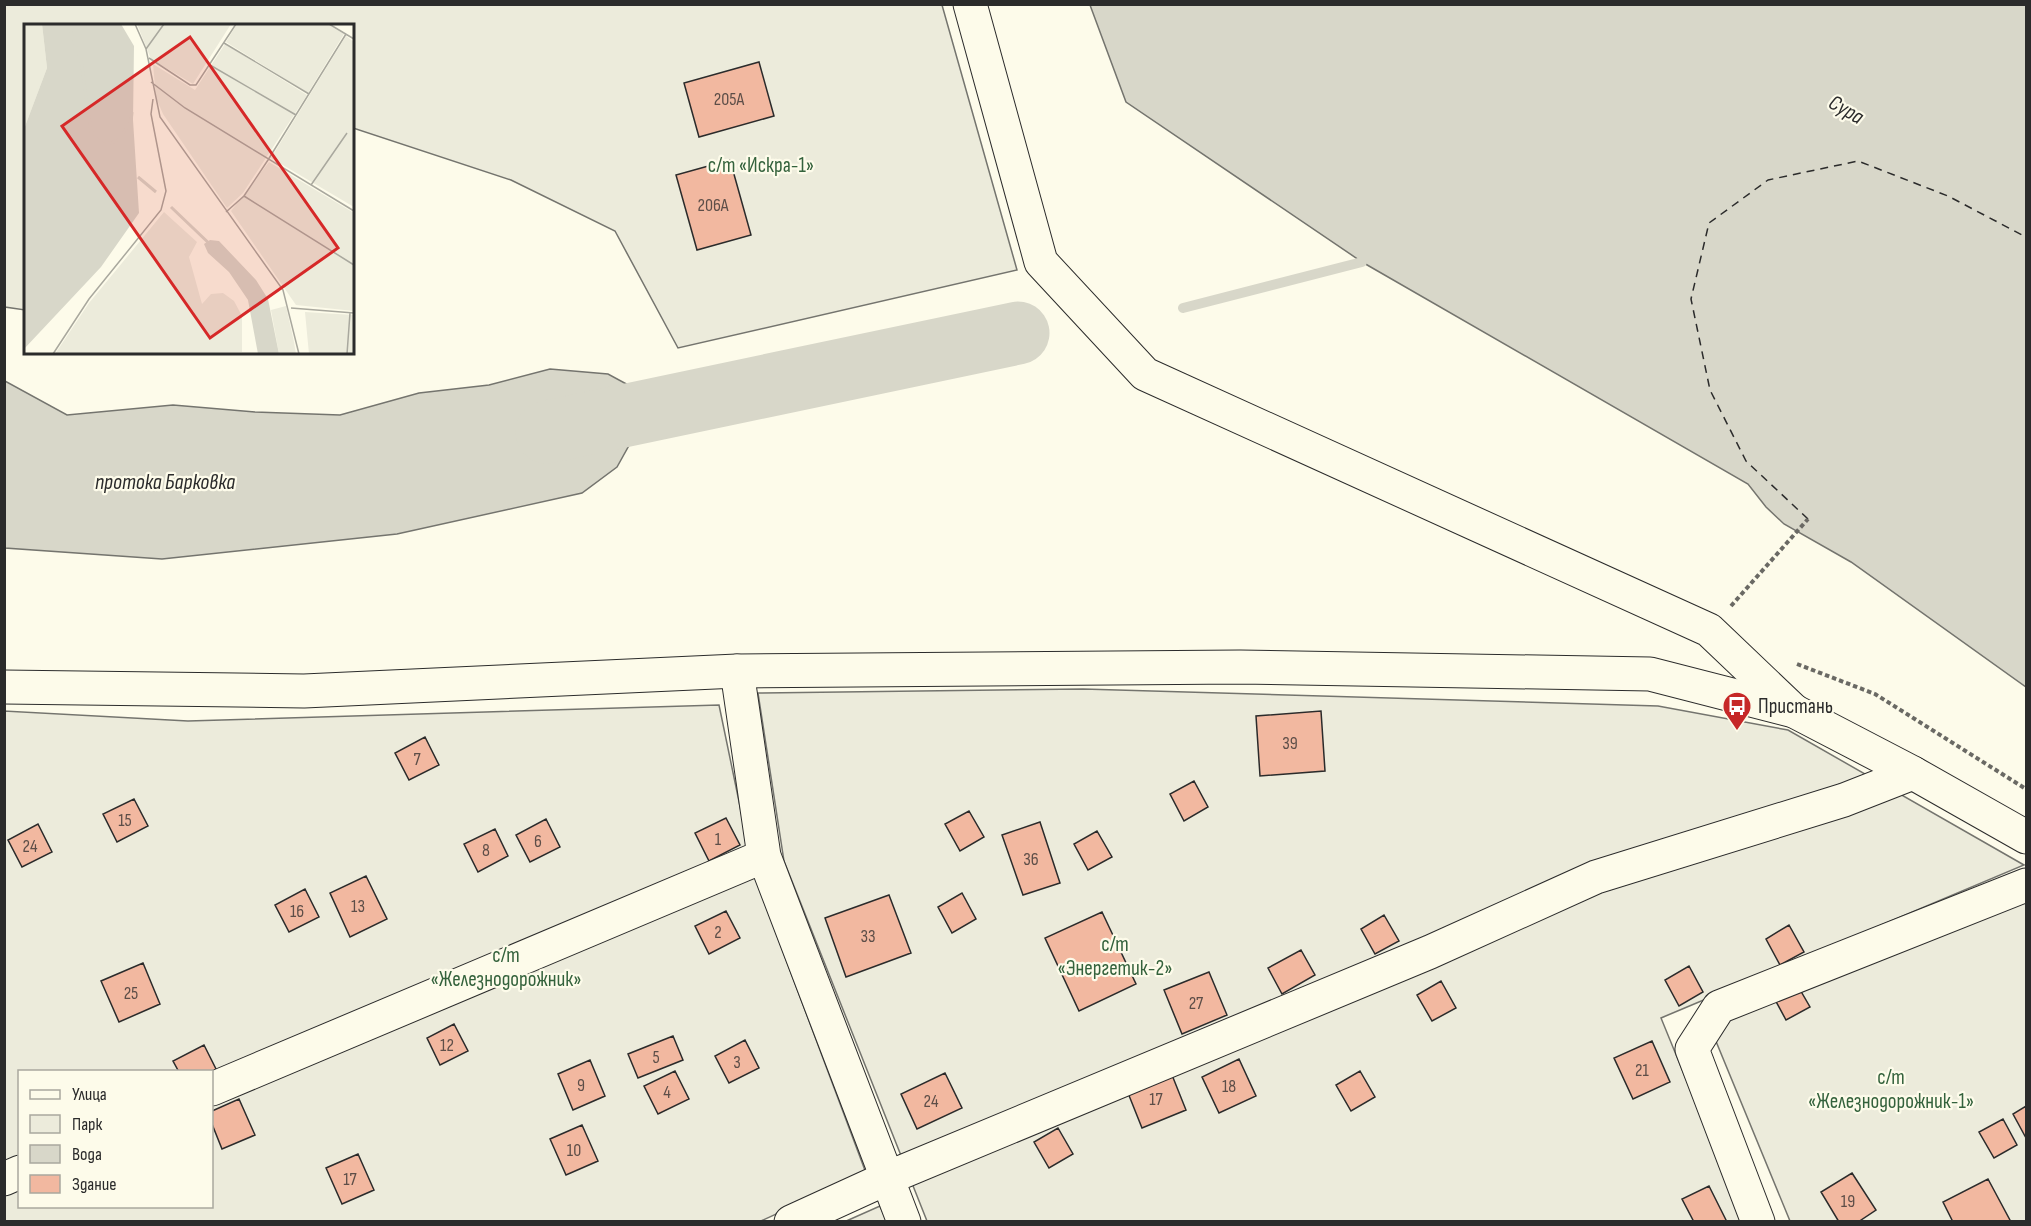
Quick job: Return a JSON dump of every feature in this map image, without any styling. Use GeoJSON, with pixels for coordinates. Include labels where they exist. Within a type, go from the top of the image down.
{"type":"FeatureCollection","features":[{"type":"Feature","properties":{"kind":"main road"},"geometry":{"type":"LineString","coordinates":[[970,4],[1041,262],[1145,374],[1709,630],[1794,711]]}},
{"type":"Feature","properties":{"kind":"main road"},"geometry":{"type":"LineString","coordinates":[[4,687],[304,691],[737,671],[1240,667],[1650,674],[1794,711],[1913,773],[2026,837]]}},
{"type":"Feature","properties":{"kind":"main road"},"geometry":{"type":"LineString","coordinates":[[737,671],[764,856],[885,1179],[904,1221]]}},
{"type":"Feature","properties":{"kind":"main road"},"geometry":{"type":"LineString","coordinates":[[791,1221],[885,1179],[1430,952],[1596,877],[1844,800],[1913,773]]}},
{"type":"Feature","properties":{"kind":"main road"},"geometry":{"type":"LineString","coordinates":[[213,1089],[764,856]]}},
{"type":"Feature","properties":{"kind":"main road"},"geometry":{"type":"LineString","coordinates":[[1758,1221],[1692,1048],[1719,1007],[2026,885]]}},
{"type":"Feature","properties":{"kind":"main road"},"geometry":{"type":"LineString","coordinates":[[4,1179],[18,1173]]}},
{"type":"Feature","properties":{"kind":"path"},"geometry":{"type":"LineString","coordinates":[[1709,630],[1808,519]]}},
{"type":"Feature","properties":{"kind":"path"},"geometry":{"type":"LineString","coordinates":[[1786,660],[1875,694],[2026,789]]}},
{"type":"Feature","properties":{"kind":"green space","name":"с/т «Искра-1»"},"geometry":{"type":"Polygon","coordinates":[[[5,4],[942,5],[1017,270],[678,348],[615,231],[511,180],[354,128],[354,24],[24,24],[24,310],[5,307],[5,4]]]}},
{"type":"Feature","properties":{"kind":"green space","name":"с/т «Энергетик-2»"},"geometry":{"type":"Polygon","coordinates":[[[1083,689],[1658,706],[1788,730],[2024,865],[1661,1018],[1744,1221],[927,1221],[784,861],[758,693],[1083,689]]]}},
{"type":"Feature","properties":{"kind":"green space","name":"с/т «Железнодорожник»"},"geometry":{"type":"Polygon","coordinates":[[[719,705],[754,874],[866,1173],[761,1221],[5,1221],[4,711],[188,721],[719,705]]]}},
{"type":"Feature","properties":{"kind":"green space","name":"с/т «Железнодорожник-1»"},"geometry":{"type":"Polygon","coordinates":[[[2026,891],[2026,1221],[1790,1221],[1713,1034],[1727,1013],[2026,891]]]}},
{"type":"Feature","properties":{"kind":"green space"},"geometry":{"type":"Polygon","coordinates":[[[880,1206],[887,1222],[844,1222],[880,1206]]]}},
{"type":"Feature","properties":{"kind":"water","name":"Сура"},"geometry":{"type":"Polygon","coordinates":[[[1090,5],[2026,5],[2026,687],[1851,562],[1784,524],[1766,507],[1748,484],[1362,262],[1126,102],[1090,5]]]}},
{"type":"Feature","properties":{"kind":"water","name":"протока Барковка"},"geometry":{"type":"Polygon","coordinates":[[[550,369],[608,374],[632,387],[632,440],[617,467],[582,493],[397,534],[162,559],[5,548],[5,381],[67,415],[173,405],[255,412],[340,415],[419,393],[489,385],[550,369]]]}},
{"type":"Feature","properties":{"kind":"building"},"geometry":{"type":"Polygon","coordinates":[[[759,62],[774,116],[699,137],[684,83],[759,62]]]}},
{"type":"Feature","properties":{"kind":"building"},"geometry":{"type":"Polygon","coordinates":[[[730,160],[751,235],[697,250],[676,175],[730,160]]]}},
{"type":"Feature","properties":{"kind":"building"},"geometry":{"type":"Polygon","coordinates":[[[1321,711],[1325,771],[1260,776],[1256,716],[1321,711]]]}},
{"type":"Feature","properties":{"kind":"building"},"geometry":{"type":"Polygon","coordinates":[[[425,737],[439,765],[409,780],[395,753],[425,737]]]}},
{"type":"Feature","properties":{"kind":"building"},"geometry":{"type":"Polygon","coordinates":[[[1194,781],[1208,807],[1184,821],[1170,794],[1194,781]]]}},
{"type":"Feature","properties":{"kind":"building"},"geometry":{"type":"Polygon","coordinates":[[[134,799],[148,826],[117,842],[103,814],[134,799]]]}},
{"type":"Feature","properties":{"kind":"building"},"geometry":{"type":"Polygon","coordinates":[[[969,811],[984,837],[960,851],[945,824],[969,811]]]}},
{"type":"Feature","properties":{"kind":"building"},"geometry":{"type":"Polygon","coordinates":[[[726,818],[740,845],[709,861],[695,833],[726,818]]]}},
{"type":"Feature","properties":{"kind":"building"},"geometry":{"type":"Polygon","coordinates":[[[546,819],[560,847],[530,862],[516,835],[546,819]]]}},
{"type":"Feature","properties":{"kind":"building"},"geometry":{"type":"Polygon","coordinates":[[[1040,822],[1060,883],[1023,895],[1002,835],[1040,822]]]}},
{"type":"Feature","properties":{"kind":"building"},"geometry":{"type":"Polygon","coordinates":[[[38,824],[52,852],[22,867],[8,840],[38,824]]]}},
{"type":"Feature","properties":{"kind":"building"},"geometry":{"type":"Polygon","coordinates":[[[495,829],[508,856],[478,872],[464,844],[495,829]]]}},
{"type":"Feature","properties":{"kind":"building"},"geometry":{"type":"Polygon","coordinates":[[[1097,831],[1112,857],[1088,870],[1074,844],[1097,831]]]}},
{"type":"Feature","properties":{"kind":"building"},"geometry":{"type":"Polygon","coordinates":[[[366,876],[387,919],[350,937],[330,893],[366,876]]]}},
{"type":"Feature","properties":{"kind":"building"},"geometry":{"type":"Polygon","coordinates":[[[305,889],[319,917],[289,932],[275,905],[305,889]]]}},
{"type":"Feature","properties":{"kind":"building"},"geometry":{"type":"Polygon","coordinates":[[[962,893],[976,919],[952,933],[938,907],[962,893]]]}},
{"type":"Feature","properties":{"kind":"building"},"geometry":{"type":"Polygon","coordinates":[[[889,895],[911,953],[846,977],[825,918],[889,895]]]}},
{"type":"Feature","properties":{"kind":"building"},"geometry":{"type":"Polygon","coordinates":[[[726,911],[740,938],[709,954],[695,926],[726,911]]]}},
{"type":"Feature","properties":{"kind":"building"},"geometry":{"type":"Polygon","coordinates":[[[1102,912],[1136,984],[1079,1011],[1045,938],[1102,912]]]}},
{"type":"Feature","properties":{"kind":"building"},"geometry":{"type":"Polygon","coordinates":[[[1384,915],[1399,941],[1375,954],[1361,929],[1384,915]]]}},
{"type":"Feature","properties":{"kind":"building"},"geometry":{"type":"Polygon","coordinates":[[[1789,925],[1804,952],[1780,965],[1766,939],[1789,925]]]}},
{"type":"Feature","properties":{"kind":"building"},"geometry":{"type":"Polygon","coordinates":[[[1301,950],[1315,975],[1282,994],[1268,968],[1301,950]]]}},
{"type":"Feature","properties":{"kind":"building"},"geometry":{"type":"Polygon","coordinates":[[[143,963],[160,1004],[119,1022],[101,981],[143,963]]]}},
{"type":"Feature","properties":{"kind":"building"},"geometry":{"type":"Polygon","coordinates":[[[1689,966],[1703,992],[1679,1006],[1665,980],[1689,966]]]}},
{"type":"Feature","properties":{"kind":"building"},"geometry":{"type":"Polygon","coordinates":[[[1209,972],[1227,1015],[1182,1034],[1164,990],[1209,972]]]}},
{"type":"Feature","properties":{"kind":"building"},"geometry":{"type":"Polygon","coordinates":[[[1441,981],[1456,1008],[1432,1021],[1417,995],[1441,981]]]}},
{"type":"Feature","properties":{"kind":"building"},"geometry":{"type":"Polygon","coordinates":[[[1795,981],[1810,1007],[1786,1020],[1772,994],[1795,981]]]}},
{"type":"Feature","properties":{"kind":"building"},"geometry":{"type":"Polygon","coordinates":[[[454,1024],[468,1051],[440,1065],[427,1038],[454,1024]]]}},
{"type":"Feature","properties":{"kind":"building"},"geometry":{"type":"Polygon","coordinates":[[[673,1036],[683,1060],[638,1078],[628,1054],[673,1036]]]}},
{"type":"Feature","properties":{"kind":"building"},"geometry":{"type":"Polygon","coordinates":[[[745,1040],[759,1068],[729,1083],[715,1056],[745,1040]]]}},
{"type":"Feature","properties":{"kind":"building"},"geometry":{"type":"Polygon","coordinates":[[[1652,1041],[1670,1082],[1633,1099],[1614,1058],[1652,1041]]]}},
{"type":"Feature","properties":{"kind":"building"},"geometry":{"type":"Polygon","coordinates":[[[204,1045],[218,1073],[213,1073],[213,1070],[178,1070],[173,1061],[204,1045]]]}},
{"type":"Feature","properties":{"kind":"building"},"geometry":{"type":"Polygon","coordinates":[[[1239,1059],[1256,1096],[1219,1113],[1202,1077],[1239,1059]]]}},
{"type":"Feature","properties":{"kind":"building"},"geometry":{"type":"Polygon","coordinates":[[[590,1060],[605,1096],[573,1110],[558,1074],[590,1060]]]}},
{"type":"Feature","properties":{"kind":"building"},"geometry":{"type":"Polygon","coordinates":[[[1170,1070],[1186,1110],[1142,1128],[1126,1088],[1170,1070]]]}},
{"type":"Feature","properties":{"kind":"building"},"geometry":{"type":"Polygon","coordinates":[[[675,1071],[689,1099],[658,1114],[644,1086],[675,1071]]]}},
{"type":"Feature","properties":{"kind":"building"},"geometry":{"type":"Polygon","coordinates":[[[1360,1071],[1375,1097],[1351,1111],[1336,1085],[1360,1071]]]}},
{"type":"Feature","properties":{"kind":"building"},"geometry":{"type":"Polygon","coordinates":[[[945,1073],[962,1108],[917,1129],[901,1094],[945,1073]]]}},
{"type":"Feature","properties":{"kind":"building"},"geometry":{"type":"Polygon","coordinates":[[[239,1099],[255,1135],[222,1149],[213,1126],[213,1111],[239,1099]]]}},
{"type":"Feature","properties":{"kind":"building"},"geometry":{"type":"Polygon","coordinates":[[[2026,1106],[2026,1138],[2013,1114],[2026,1106]]]}},
{"type":"Feature","properties":{"kind":"building"},"geometry":{"type":"Polygon","coordinates":[[[2003,1119],[2017,1145],[1994,1158],[1979,1132],[2003,1119]]]}},
{"type":"Feature","properties":{"kind":"building"},"geometry":{"type":"Polygon","coordinates":[[[582,1125],[598,1161],[566,1175],[550,1139],[582,1125]]]}},
{"type":"Feature","properties":{"kind":"building"},"geometry":{"type":"Polygon","coordinates":[[[1058,1128],[1073,1154],[1049,1168],[1034,1142],[1058,1128]]]}},
{"type":"Feature","properties":{"kind":"building"},"geometry":{"type":"Polygon","coordinates":[[[358,1154],[374,1190],[342,1204],[326,1168],[358,1154]]]}},
{"type":"Feature","properties":{"kind":"building"},"geometry":{"type":"Polygon","coordinates":[[[1852,1173],[1876,1210],[1858,1222],[1839,1222],[1821,1192],[1852,1173]]]}},
{"type":"Feature","properties":{"kind":"building"},"geometry":{"type":"Polygon","coordinates":[[[1988,1179],[2011,1222],[1953,1222],[1943,1202],[1988,1179]]]}},
{"type":"Feature","properties":{"kind":"building"},"geometry":{"type":"Polygon","coordinates":[[[1709,1186],[1727,1222],[1694,1222],[1682,1199],[1709,1186]]]}},
{"type":"Feature","properties":{"kind":"waterway"},"geometry":{"type":"LineString","coordinates":[[1183,308],[1362,262]]}},
{"type":"Feature","properties":{"kind":"waterway"},"geometry":{"type":"LineString","coordinates":[[547,432],[1018,333]]}},
{"type":"Feature","properties":{"kind":"ferry route"},"geometry":{"type":"LineString","coordinates":[[1808,519],[1746,461],[1710,390],[1691,299],[1709,223],[1768,180],[1858,161],[1948,196],[2026,237]]}},
{"type":"Feature","properties":{"kind":"place","name":"Пристань"},"geometry":{"type":"Point","coordinates":[1737,732]}}]}
